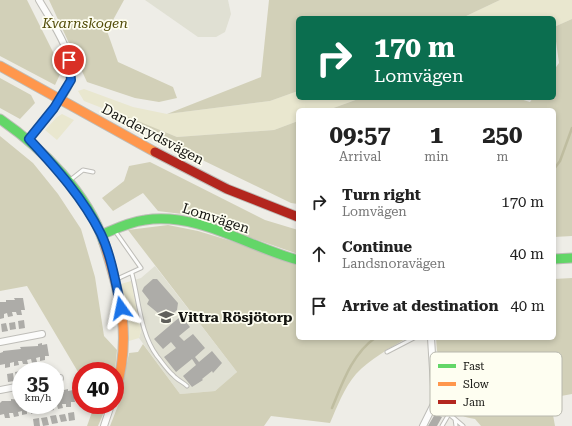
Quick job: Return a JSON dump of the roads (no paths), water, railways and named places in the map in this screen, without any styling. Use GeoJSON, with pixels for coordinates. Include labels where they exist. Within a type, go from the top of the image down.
{"type":"FeatureCollection","features":[{"type":"Feature","properties":{"kind":"street"},"geometry":{"type":"LineString","coordinates":[[29,139],[60,99],[71,80],[71,68],[67,52],[39,0]]}},
{"type":"Feature","properties":{"kind":"street","name":"Danderydsvägen"},"geometry":{"type":"LineString","coordinates":[[0,66],[149,149],[227,188],[296,216]]}},
{"type":"Feature","properties":{"kind":"street"},"geometry":{"type":"LineString","coordinates":[[0,119],[29,139],[67,182],[101,235],[115,279],[124,322],[122,362]]}},
{"type":"Feature","properties":{"kind":"street","name":"Lomvägen"},"geometry":{"type":"LineString","coordinates":[[101,235],[114,229],[150,219],[172,218],[193,222],[296,259]]}},
{"type":"Feature","properties":{"kind":"street"},"geometry":{"type":"LineString","coordinates":[[556,259],[572,258]]}},
{"type":"Feature","properties":{"kind":"street"},"geometry":{"type":"LineString","coordinates":[[0,342],[42,334]]}},
{"type":"Feature","properties":{"kind":"street"},"geometry":{"type":"LineString","coordinates":[[431,340],[432,352]]}},
{"type":"Feature","properties":{"kind":"street"},"geometry":{"type":"LineString","coordinates":[[0,390],[12,388]]}},
{"type":"Feature","properties":{"kind":"street"},"geometry":{"type":"LineString","coordinates":[[423,426],[430,412]]}},
{"type":"Feature","properties":{"kind":"street"},"geometry":{"type":"LineString","coordinates":[[104,426],[108,414]]}},
{"type":"Feature","properties":{"kind":"lane"},"geometry":{"type":"LineString","coordinates":[[67,182],[83,170],[93,172]]}},
{"type":"Feature","properties":{"kind":"lane"},"geometry":{"type":"LineString","coordinates":[[114,229],[141,268],[132,274],[115,279]]}},
{"type":"Feature","properties":{"kind":"lane"},"geometry":{"type":"LineString","coordinates":[[132,274],[149,341],[156,355],[173,375],[187,386]]}},
{"type":"Feature","properties":{"kind":"lane"},"geometry":{"type":"LineString","coordinates":[[387,352],[410,340]]}},
{"type":"Feature","properties":{"kind":"lane"},"geometry":{"type":"LineString","coordinates":[[442,426],[448,416]]}},
{"type":"Feature","properties":{"kind":"lane"},"geometry":{"type":"LineString","coordinates":[[451,416],[463,426]]}},
{"type":"Feature","properties":{"kind":"lane"},"geometry":{"type":"LineString","coordinates":[[455,419],[456,426]]}},
{"type":"Feature","properties":{"kind":"waterway"},"geometry":{"type":"LineString","coordinates":[[556,166],[560,161],[572,128]]}},
{"type":"Feature","properties":{"kind":"waterway"},"geometry":{"type":"LineString","coordinates":[[332,408],[354,361],[360,352],[373,340]]}},
{"type":"Feature","properties":{"kind":"place","name":"Vittra Rösjötorp"},"geometry":{"type":"Point","coordinates":[166,317]}},
{"type":"Feature","properties":{"kind":"park label","name":"Kvarnskogen"},"geometry":{"type":"Point","coordinates":[85,23]}}]}
